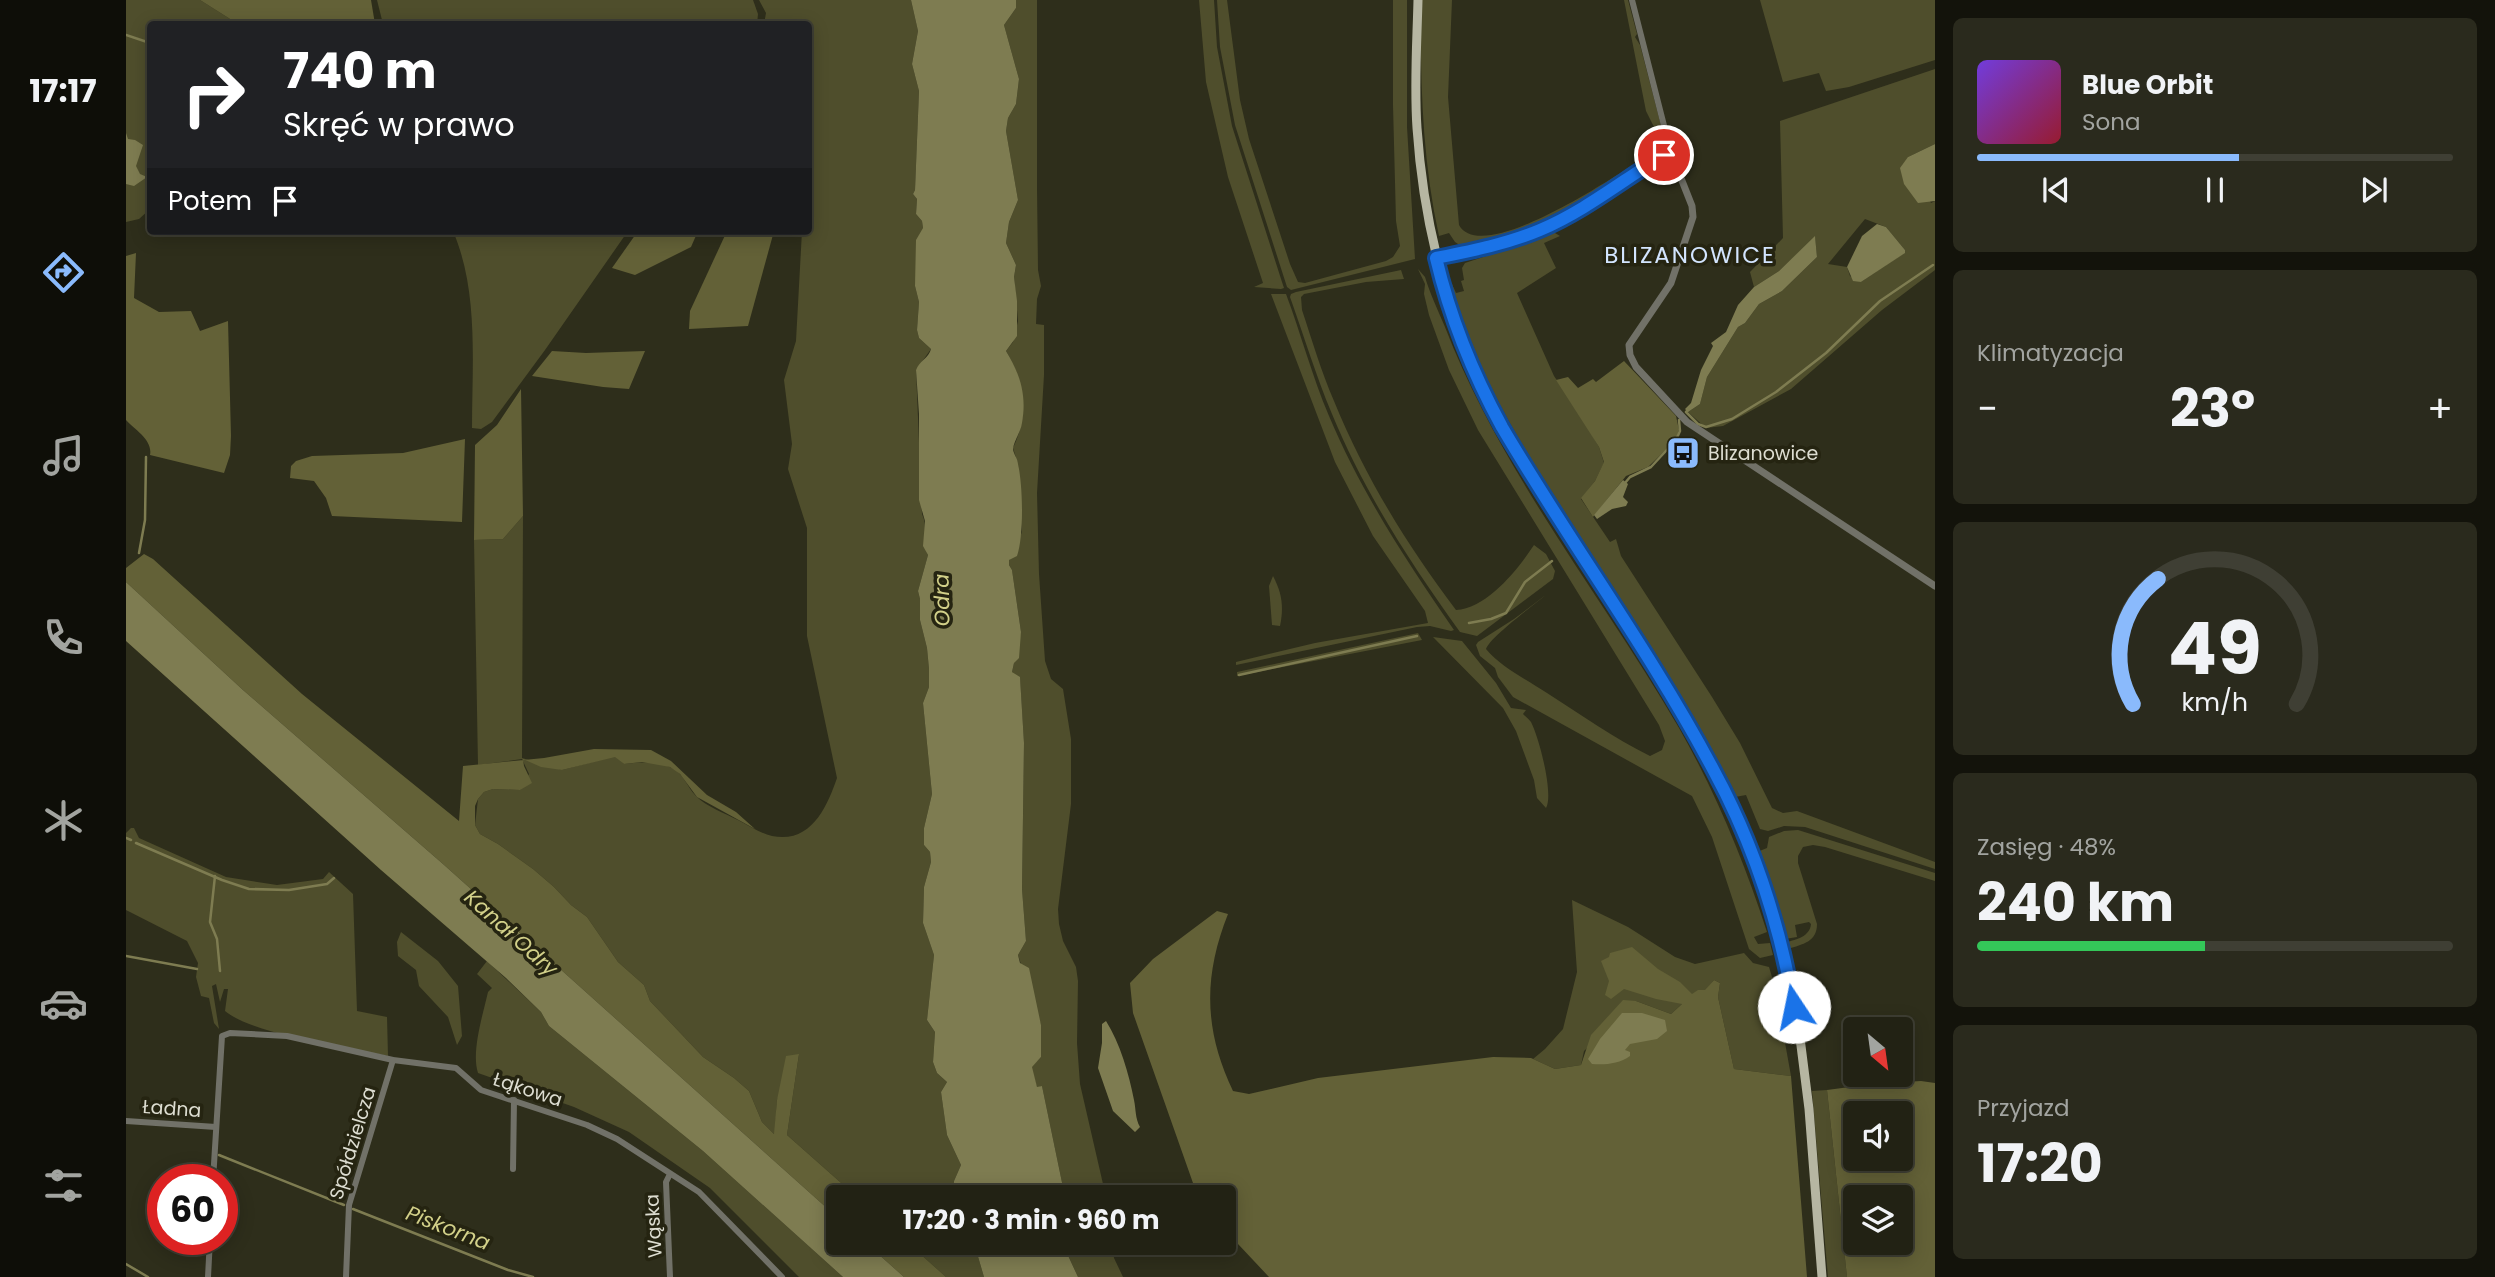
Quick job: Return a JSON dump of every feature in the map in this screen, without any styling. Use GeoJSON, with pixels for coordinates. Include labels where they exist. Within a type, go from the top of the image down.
{"type":"FeatureCollection","features":[{"type":"Feature","properties":{"kind":"main road"},"geometry":{"type":"LineString","coordinates":[[1418,0],[1417,125],[1423,188],[1436,258],[1458,332],[1502,427],[1679,708],[1715,772],[1746,842],[1780,941],[1799,1030],[1809,1108],[1822,1277]]}},
{"type":"Feature","properties":{"kind":"street"},"geometry":{"type":"LineString","coordinates":[[1632,0],[1671,153],[1692,206],[1693,218],[1671,284],[1629,345],[1629,352],[1636,367],[1696,429],[1935,586]]}},
{"type":"Feature","properties":{"kind":"street"},"geometry":{"type":"LineString","coordinates":[[1436,258],[1496,245],[1538,231],[1579,210],[1671,153]]}},
{"type":"Feature","properties":{"kind":"street","name":"Łąkowa"},"geometry":{"type":"LineString","coordinates":[[216,1127],[222,1036],[230,1033],[287,1036],[393,1060],[456,1068],[481,1090],[587,1125],[617,1139],[699,1192],[782,1277]]}},
{"type":"Feature","properties":{"kind":"street","name":"Spółdzielcza"},"geometry":{"type":"LineString","coordinates":[[346,1277],[349,1205],[393,1060]]}},
{"type":"Feature","properties":{"kind":"street"},"geometry":{"type":"LineString","coordinates":[[513,1169],[514,1100]]}},
{"type":"Feature","properties":{"kind":"street","name":"Ładna"},"geometry":{"type":"LineString","coordinates":[[126,1121],[216,1127]]}},
{"type":"Feature","properties":{"kind":"street"},"geometry":{"type":"LineString","coordinates":[[215,1164],[216,1127]]}},
{"type":"Feature","properties":{"kind":"street","name":"Wąska"},"geometry":{"type":"LineString","coordinates":[[670,1174],[666,1182],[670,1277]]}},
{"type":"Feature","properties":{"kind":"street"},"geometry":{"type":"LineString","coordinates":[[208,1277],[209,1255]]}},
{"type":"Feature","properties":{"kind":"shaded area"},"geometry":{"type":"Polygon","coordinates":[[[126,0],[200,0],[233,21],[147,21],[147,212],[139,219],[126,222],[126,0]]]}},
{"type":"Feature","properties":{"kind":"shaded area"},"geometry":{"type":"Polygon","coordinates":[[[200,0],[371,0],[374,21],[233,21],[200,0]]]}},
{"type":"Feature","properties":{"kind":"shaded area"},"geometry":{"type":"Polygon","coordinates":[[[377,0],[753,0],[758,14],[757,21],[382,21],[377,0]]]}},
{"type":"Feature","properties":{"kind":"shaded area"},"geometry":{"type":"Polygon","coordinates":[[[759,0],[911,0],[918,31],[912,64],[919,91],[913,194],[917,199],[916,214],[922,221],[923,228],[915,286],[919,302],[919,338],[931,349],[916,370],[922,514],[928,555],[918,591],[929,669],[929,687],[923,703],[932,794],[924,828],[924,845],[930,852],[931,862],[924,887],[923,923],[934,955],[927,1020],[935,1032],[933,1062],[937,1073],[947,1082],[941,1092],[947,1135],[961,1165],[954,1185],[843,1185],[787,1135],[799,1054],[777,1100],[775,1135],[762,1122],[749,1091],[703,1057],[650,1001],[644,985],[618,962],[587,917],[533,869],[480,834],[475,825],[478,799],[484,792],[493,789],[520,790],[529,774],[522,759],[478,765],[474,540],[503,539],[523,516],[522,758],[562,770],[615,756],[624,764],[661,764],[680,774],[696,796],[710,807],[763,833],[786,837],[807,829],[815,821],[837,778],[807,636],[807,528],[788,469],[792,444],[784,380],[796,341],[802,235],[812,235],[812,21],[765,21],[766,13],[759,0]]]}},
{"type":"Feature","properties":{"kind":"shaded area"},"geometry":{"type":"Polygon","coordinates":[[[1016,0],[1037,0],[1038,270],[1041,286],[1037,299],[1036,324],[1044,325],[1037,493],[1039,574],[1045,661],[1051,679],[1063,689],[1071,739],[1071,804],[1058,909],[1059,924],[1063,941],[1076,967],[1080,1084],[1103,1185],[1063,1185],[1042,1086],[1037,1088],[1031,1067],[1041,1057],[1041,1025],[1018,955],[1026,941],[1022,889],[1024,743],[1020,678],[1012,672],[1021,632],[1009,560],[1022,532],[1018,464],[1013,448],[1021,423],[1023,399],[1017,375],[1006,351],[1013,342],[1018,321],[1014,277],[1016,265],[1006,243],[1009,222],[1018,200],[1006,131],[1008,118],[1016,104],[1019,79],[1004,25],[1016,8],[1016,0]]]}},
{"type":"Feature","properties":{"kind":"shaded area"},"geometry":{"type":"Polygon","coordinates":[[[1199,0],[1214,0],[1217,47],[1232,126],[1284,288],[1281,289],[1254,287],[1263,283],[1228,177],[1206,82],[1199,0]]]}},
{"type":"Feature","properties":{"kind":"shaded area"},"geometry":{"type":"Polygon","coordinates":[[[1217,0],[1227,0],[1240,100],[1249,139],[1290,264],[1298,282],[1305,283],[1386,261],[1393,257],[1400,246],[1396,221],[1393,0],[1407,0],[1407,127],[1415,259],[1291,290],[1287,287],[1235,125],[1220,47],[1217,0]]]}},
{"type":"Feature","properties":{"kind":"shaded area"},"geometry":{"type":"Polygon","coordinates":[[[1421,0],[1452,0],[1448,97],[1459,225],[1473,235],[1496,234],[1555,211],[1654,151],[1658,135],[1646,111],[1624,0],[1628,0],[1637,34],[1635,37],[1640,45],[1664,145],[1657,154],[1587,199],[1517,234],[1461,246],[1449,233],[1439,236],[1429,178],[1423,118],[1421,0]]]}},
{"type":"Feature","properties":{"kind":"shaded area"},"geometry":{"type":"Polygon","coordinates":[[[1760,0],[1935,0],[1935,60],[1849,87],[1826,91],[1819,73],[1783,82],[1760,0]]]}},
{"type":"Feature","properties":{"kind":"shaded area"},"geometry":{"type":"Polygon","coordinates":[[[1935,69],[1935,144],[1908,157],[1931,203],[1935,201],[1935,270],[1882,310],[1791,389],[1723,426],[1706,428],[1688,412],[1700,404],[1707,377],[1738,327],[1745,323],[1759,304],[1782,291],[1817,257],[1815,237],[1779,271],[1754,287],[1750,272],[1783,238],[1780,121],[1935,69]],[[1865,219],[1828,264],[1847,267],[1850,276],[1861,282],[1904,253],[1905,250],[1886,227],[1865,219]]]}},
{"type":"Feature","properties":{"kind":"shaded area"},"geometry":{"type":"Polygon","coordinates":[[[1547,232],[1560,236],[1544,243],[1556,268],[1517,293],[1554,376],[1599,447],[1604,463],[1595,481],[1581,499],[1610,542],[1616,539],[1621,556],[1740,743],[1772,808],[1783,813],[1797,811],[1935,862],[1935,869],[1805,827],[1784,826],[1768,831],[1760,829],[1746,795],[1735,797],[1679,694],[1555,500],[1503,411],[1473,349],[1449,284],[1452,284],[1456,293],[1464,291],[1461,281],[1464,280],[1462,268],[1465,263],[1528,242],[1547,232]]]}},
{"type":"Feature","properties":{"kind":"shaded area"},"geometry":{"type":"Polygon","coordinates":[[[454,235],[625,235],[492,422],[481,429],[472,428],[472,328],[467,278],[454,235]]]}},
{"type":"Feature","properties":{"kind":"shaded area"},"geometry":{"type":"Polygon","coordinates":[[[635,235],[696,235],[691,247],[635,275],[612,268],[635,235]]]}},
{"type":"Feature","properties":{"kind":"shaded area"},"geometry":{"type":"Polygon","coordinates":[[[725,235],[773,235],[748,326],[689,329],[690,311],[725,235]]]}},
{"type":"Feature","properties":{"kind":"shaded area"},"geometry":{"type":"Polygon","coordinates":[[[136,253],[134,298],[159,312],[191,311],[200,331],[228,321],[231,436],[230,455],[224,473],[150,455],[146,440],[126,420],[126,256],[136,253]]]}},
{"type":"Feature","properties":{"kind":"shaded area"},"geometry":{"type":"Polygon","coordinates":[[[1418,269],[1425,277],[1468,380],[1494,432],[1554,532],[1649,678],[1705,777],[1749,879],[1767,932],[1754,937],[1758,944],[1770,943],[1773,955],[1760,958],[1749,949],[1712,837],[1692,796],[1513,697],[1498,677],[1495,668],[1480,656],[1476,645],[1478,642],[1547,594],[1504,629],[1486,649],[1515,673],[1624,742],[1650,756],[1662,750],[1665,741],[1659,725],[1478,430],[1449,370],[1429,315],[1424,294],[1425,284],[1418,269]]]}},
{"type":"Feature","properties":{"kind":"shaded area"},"geometry":{"type":"Polygon","coordinates":[[[1401,270],[1404,279],[1366,282],[1304,294],[1301,297],[1302,310],[1329,390],[1359,457],[1404,535],[1456,610],[1468,608],[1491,595],[1511,576],[1534,545],[1546,554],[1555,571],[1553,579],[1477,636],[1460,632],[1406,554],[1374,499],[1332,414],[1290,297],[1296,292],[1401,270]]]}},
{"type":"Feature","properties":{"kind":"shaded area"},"geometry":{"type":"Polygon","coordinates":[[[1271,294],[1286,294],[1323,401],[1355,472],[1402,552],[1454,630],[1417,627],[1236,665],[1236,662],[1315,643],[1428,623],[1425,611],[1373,536],[1335,462],[1271,294]]]}},
{"type":"Feature","properties":{"kind":"shaded area"},"geometry":{"type":"Polygon","coordinates":[[[552,351],[645,351],[629,389],[532,376],[552,351]]]}},
{"type":"Feature","properties":{"kind":"shaded area"},"geometry":{"type":"Polygon","coordinates":[[[1624,361],[1676,416],[1679,430],[1676,440],[1648,467],[1626,476],[1593,517],[1581,498],[1595,481],[1604,462],[1599,447],[1556,380],[1568,377],[1578,388],[1593,379],[1596,382],[1624,361]]]}},
{"type":"Feature","properties":{"kind":"shaded area"},"geometry":{"type":"Polygon","coordinates":[[[521,389],[523,516],[503,539],[474,540],[475,445],[497,425],[521,389]]]}},
{"type":"Feature","properties":{"kind":"shaded area"},"geometry":{"type":"Polygon","coordinates":[[[465,439],[462,522],[332,516],[326,498],[314,481],[290,478],[291,466],[296,461],[312,456],[403,453],[465,439]]]}},
{"type":"Feature","properties":{"kind":"shaded area"},"geometry":{"type":"Polygon","coordinates":[[[144,554],[153,559],[302,694],[459,821],[463,766],[523,760],[532,783],[520,790],[493,789],[484,792],[475,806],[475,825],[480,834],[533,869],[587,917],[618,962],[644,985],[650,1001],[703,1057],[749,1091],[762,1122],[774,1134],[777,1100],[786,1056],[799,1054],[787,1135],[843,1185],[826,1185],[826,1207],[443,864],[243,690],[126,582],[126,568],[144,554]]]}},
{"type":"Feature","properties":{"kind":"shaded area"},"geometry":{"type":"Polygon","coordinates":[[[1273,576],[1281,600],[1280,626],[1272,625],[1269,586],[1273,576]]]}},
{"type":"Feature","properties":{"kind":"shaded area"},"geometry":{"type":"Polygon","coordinates":[[[1418,633],[1422,640],[1237,676],[1237,672],[1418,633]]]}},
{"type":"Feature","properties":{"kind":"shaded area"},"geometry":{"type":"Polygon","coordinates":[[[1433,637],[1462,641],[1496,683],[1511,708],[1526,710],[1523,714],[1534,729],[1544,766],[1548,791],[1546,808],[1537,798],[1534,780],[1516,731],[1503,708],[1433,637]]]}},
{"type":"Feature","properties":{"kind":"shaded area"},"geometry":{"type":"Polygon","coordinates":[[[594,749],[651,750],[671,761],[707,795],[736,812],[755,829],[697,797],[680,774],[670,767],[642,762],[624,764],[615,757],[562,770],[541,767],[525,760],[594,749]]]}},
{"type":"Feature","properties":{"kind":"shaded area"},"geometry":{"type":"Polygon","coordinates":[[[134,828],[139,838],[226,877],[277,885],[323,879],[329,872],[353,894],[357,1011],[387,1017],[388,1056],[257,1027],[225,1011],[228,989],[224,989],[220,1002],[216,984],[212,986],[219,1029],[214,1023],[209,998],[201,996],[196,977],[198,963],[187,941],[126,910],[126,833],[134,828]]]}},
{"type":"Feature","properties":{"kind":"shaded area"},"geometry":{"type":"Polygon","coordinates":[[[1798,830],[1935,873],[1935,881],[1825,847],[1803,847],[1798,863],[1817,924],[1812,939],[1788,949],[1786,942],[1806,934],[1811,924],[1809,922],[1795,925],[1797,937],[1785,939],[1757,852],[1767,848],[1769,837],[1784,831],[1798,830]]]}},
{"type":"Feature","properties":{"kind":"shaded area"},"geometry":{"type":"Polygon","coordinates":[[[1572,900],[1628,927],[1675,957],[1695,964],[1744,953],[1753,963],[1769,967],[1791,1076],[1734,1069],[1718,997],[1720,983],[1714,980],[1705,991],[1692,995],[1671,1014],[1636,1001],[1584,1051],[1581,1065],[1555,1069],[1533,1059],[1563,1029],[1577,972],[1572,900]]]}},
{"type":"Feature","properties":{"kind":"shaded area"},"geometry":{"type":"Polygon","coordinates":[[[1217,911],[1228,914],[1214,960],[1210,1003],[1212,1025],[1223,1068],[1233,1091],[1249,1094],[1318,1078],[1493,1057],[1531,1058],[1555,1069],[1581,1065],[1591,1035],[1623,1000],[1636,1001],[1671,1014],[1682,1004],[1624,989],[1611,999],[1605,995],[1609,981],[1601,961],[1609,957],[1610,953],[1632,947],[1692,994],[1705,990],[1714,980],[1720,983],[1718,997],[1734,1069],[1791,1076],[1807,1277],[1269,1277],[1236,1242],[1236,1185],[1193,1183],[1133,1013],[1130,983],[1153,959],[1217,911]]]}},
{"type":"Feature","properties":{"kind":"shaded area"},"geometry":{"type":"Polygon","coordinates":[[[401,932],[438,961],[458,986],[462,1036],[457,1045],[448,1017],[419,986],[416,970],[398,956],[397,942],[401,932]]]}},
{"type":"Feature","properties":{"kind":"shaded area"},"geometry":{"type":"Polygon","coordinates":[[[487,961],[541,1012],[549,1026],[703,1151],[843,1277],[799,1277],[710,1188],[629,1132],[574,1107],[478,1073],[478,1033],[488,992],[492,988],[477,974],[487,961]]]}},
{"type":"Feature","properties":{"kind":"shaded area"},"geometry":{"type":"Polygon","coordinates":[[[1913,1081],[1935,1083],[1935,1277],[1847,1277],[1845,1255],[1913,1255],[1913,1185],[1843,1185],[1843,1240],[1827,1090],[1850,1087],[1913,1087],[1913,1081]]]}},
{"type":"Feature","properties":{"kind":"shaded area"},"geometry":{"type":"Polygon","coordinates":[[[1827,1090],[1847,1277],[1828,1277],[1812,1091],[1827,1090]]]}},
{"type":"Feature","properties":{"kind":"shaded area"},"geometry":{"type":"Polygon","coordinates":[[[879,1255],[921,1255],[946,1277],[904,1277],[879,1255]]]}},
{"type":"Feature","properties":{"kind":"shaded area"},"geometry":{"type":"Polygon","coordinates":[[[921,1255],[978,1255],[984,1277],[946,1277],[921,1255]]]}},
{"type":"Feature","properties":{"kind":"shaded area"},"geometry":{"type":"Polygon","coordinates":[[[1068,1255],[1114,1255],[1123,1277],[1078,1277],[1068,1255]]]}},
{"type":"Feature","properties":{"kind":"water","name":"Odra"},"geometry":{"type":"Polygon","coordinates":[[[911,0],[1016,0],[1016,8],[1004,25],[1019,79],[1016,104],[1008,118],[1006,131],[1018,200],[1009,222],[1006,243],[1016,265],[1014,277],[1017,336],[1006,351],[1019,377],[1024,403],[1021,426],[1013,449],[1021,485],[1021,536],[1017,556],[1009,560],[1021,632],[1019,658],[1014,663],[1012,672],[1020,677],[1024,743],[1022,889],[1026,941],[1018,955],[1020,963],[1029,968],[1041,1025],[1041,1057],[1032,1067],[1037,1087],[1042,1086],[1063,1185],[954,1185],[961,1165],[947,1135],[941,1092],[947,1082],[937,1073],[933,1062],[935,1032],[927,1020],[934,955],[923,923],[924,887],[931,862],[930,852],[924,845],[924,828],[932,794],[923,703],[929,687],[929,669],[918,591],[928,555],[923,546],[925,521],[919,500],[916,370],[931,349],[919,338],[919,302],[915,286],[916,240],[923,228],[922,221],[916,214],[917,199],[913,194],[919,91],[912,64],[918,31],[911,0]]]}},
{"type":"Feature","properties":{"kind":"water"},"geometry":{"type":"Polygon","coordinates":[[[126,133],[128,139],[143,145],[136,166],[140,174],[147,177],[134,186],[126,184],[126,133]]]}},
{"type":"Feature","properties":{"kind":"water"},"geometry":{"type":"Polygon","coordinates":[[[1935,144],[1935,201],[1918,203],[1904,184],[1900,168],[1908,157],[1935,144]]]}},
{"type":"Feature","properties":{"kind":"water"},"geometry":{"type":"Polygon","coordinates":[[[1877,224],[1886,227],[1905,253],[1861,282],[1853,281],[1847,267],[1862,236],[1877,224]]]}},
{"type":"Feature","properties":{"kind":"water"},"geometry":{"type":"Polygon","coordinates":[[[1815,236],[1817,257],[1782,291],[1759,304],[1745,323],[1738,327],[1707,377],[1700,404],[1688,412],[1685,409],[1691,403],[1701,370],[1713,346],[1711,343],[1726,332],[1738,305],[1754,287],[1779,271],[1815,236]]]}},
{"type":"Feature","properties":{"kind":"water"},"geometry":{"type":"Polygon","coordinates":[[[1623,480],[1628,484],[1623,497],[1628,502],[1626,506],[1612,509],[1597,519],[1594,515],[1623,480]]]}},
{"type":"Feature","properties":{"kind":"water","name":"Kanał Odry"},"geometry":{"type":"Polygon","coordinates":[[[126,582],[243,690],[443,864],[826,1207],[826,1255],[879,1255],[904,1277],[843,1277],[703,1151],[549,1026],[541,1012],[506,978],[381,870],[126,641],[126,582]]]}},
{"type":"Feature","properties":{"kind":"water"},"geometry":{"type":"Polygon","coordinates":[[[1622,1013],[1642,1013],[1665,1020],[1667,1031],[1657,1039],[1630,1044],[1625,1050],[1630,1052],[1630,1056],[1621,1061],[1592,1064],[1588,1059],[1600,1039],[1622,1013]]]}},
{"type":"Feature","properties":{"kind":"water"},"geometry":{"type":"Polygon","coordinates":[[[1106,1021],[1120,1049],[1129,1080],[1140,1127],[1135,1132],[1113,1111],[1098,1068],[1102,1024],[1106,1021]]]}},
{"type":"Feature","properties":{"kind":"water"},"geometry":{"type":"Polygon","coordinates":[[[978,1255],[1068,1255],[1078,1277],[984,1277],[978,1255]]]}},
{"type":"Feature","properties":{"kind":"waterway"},"geometry":{"type":"LineString","coordinates":[[126,35],[147,42]]}},
{"type":"Feature","properties":{"kind":"waterway"},"geometry":{"type":"LineString","coordinates":[[1688,410],[1686,412],[1698,424],[1706,427],[1732,419],[1776,392],[1826,353],[1880,301],[1933,265]]}},
{"type":"Feature","properties":{"kind":"waterway"},"geometry":{"type":"LineString","coordinates":[[1625,483],[1630,477],[1651,467],[1676,440],[1680,431],[1679,420]]}},
{"type":"Feature","properties":{"kind":"waterway"},"geometry":{"type":"LineString","coordinates":[[139,553],[145,520],[146,457]]}},
{"type":"Feature","properties":{"kind":"waterway"},"geometry":{"type":"LineString","coordinates":[[1469,623],[1506,613],[1525,582],[1552,561]]}},
{"type":"Feature","properties":{"kind":"waterway"},"geometry":{"type":"LineString","coordinates":[[1239,675],[1417,636]]}},
{"type":"Feature","properties":{"kind":"waterway"},"geometry":{"type":"LineString","coordinates":[[126,838],[131,840]]}},
{"type":"Feature","properties":{"kind":"waterway"},"geometry":{"type":"LineString","coordinates":[[136,843],[249,889],[289,890],[327,884],[334,878]]}},
{"type":"Feature","properties":{"kind":"waterway"},"geometry":{"type":"LineString","coordinates":[[215,876],[210,922],[217,939],[220,971]]}},
{"type":"Feature","properties":{"kind":"waterway"},"geometry":{"type":"LineString","coordinates":[[126,956],[197,969]]}},
{"type":"Feature","properties":{"kind":"waterway","name":"Piskorna"},"geometry":{"type":"LineString","coordinates":[[219,1155],[344,1205]]}},
{"type":"Feature","properties":{"kind":"waterway","name":"Piskorna"},"geometry":{"type":"LineString","coordinates":[[353,1209],[508,1270],[533,1277]]}},
{"type":"Feature","properties":{"kind":"waterway"},"geometry":{"type":"LineString","coordinates":[[126,1264],[148,1277]]}},
{"type":"Feature","properties":{"kind":"place","name":"Blizanowice"},"geometry":{"type":"Point","coordinates":[1683,453]}},
{"type":"Feature","properties":{"kind":"district","name":"BLIZANOWICE"},"geometry":{"type":"Point","coordinates":[1690,255]}},
{"type":"Feature","properties":{"kind":"route"},"geometry":{"type":"LineString","coordinates":[[1664,155],[1558,222],[1496,245],[1436,258],[1458,332],[1489,403],[1679,708],[1732,807],[1780,941],[1794,1007]]}}]}
